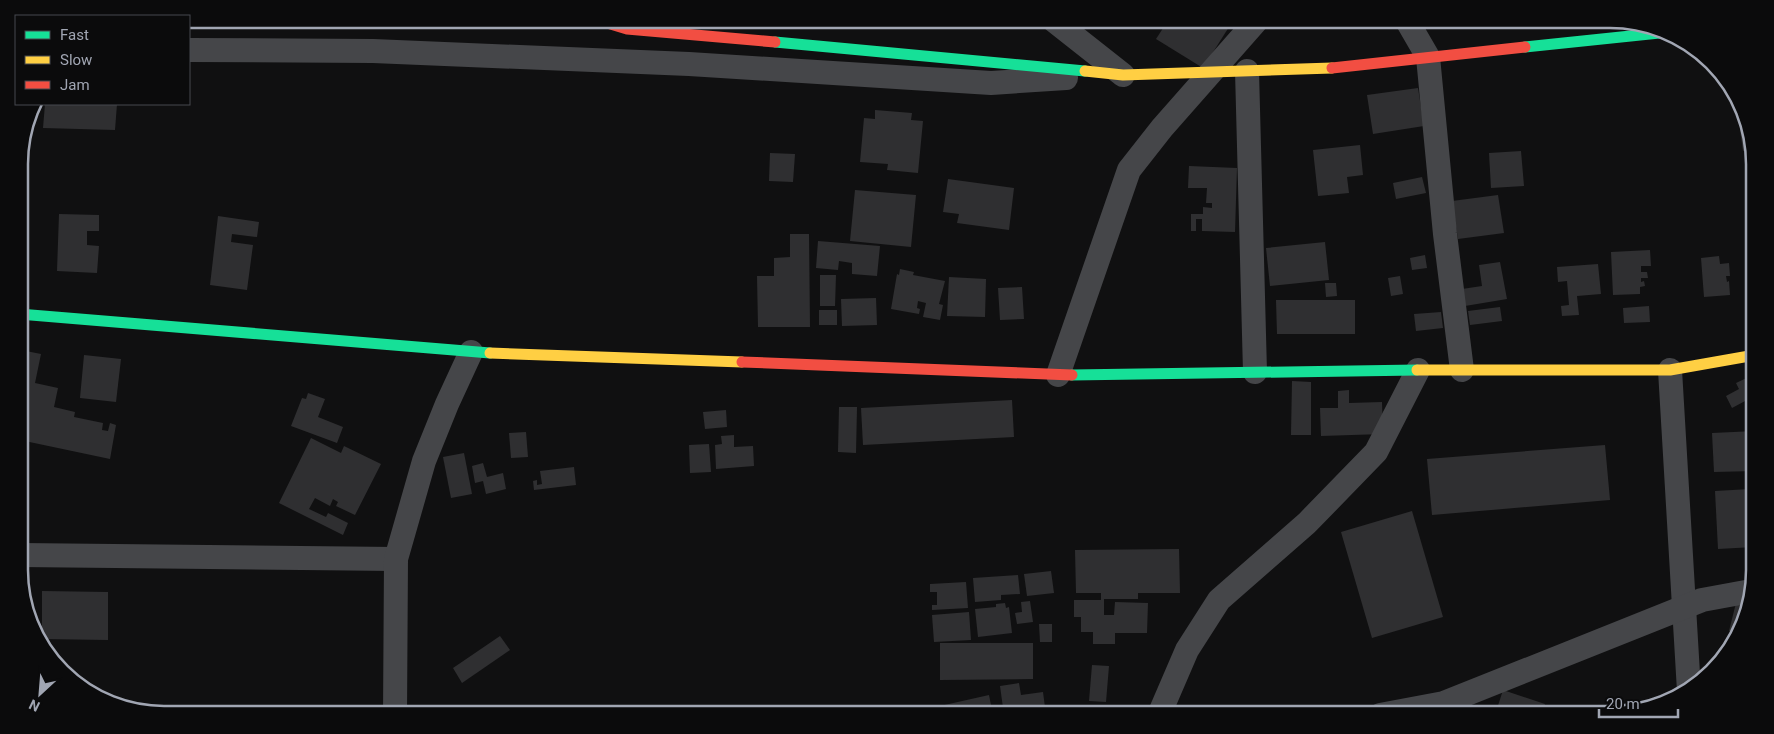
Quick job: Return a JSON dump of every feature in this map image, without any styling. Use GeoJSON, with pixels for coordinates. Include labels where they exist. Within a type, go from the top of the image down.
{"type":"FeatureCollection","features":[{"type":"Feature","properties":{"kind":"street"},"geometry":{"type":"LineString","coordinates":[[624,28],[1123,75]]}},
{"type":"Feature","properties":{"kind":"street"},"geometry":{"type":"LineString","coordinates":[[1063,28],[1123,75]]}},
{"type":"Feature","properties":{"kind":"street"},"geometry":{"type":"LineString","coordinates":[[1058,375],[1128,170],[1162,128],[1250,28]]}},
{"type":"Feature","properties":{"kind":"street"},"geometry":{"type":"LineString","coordinates":[[1411,28],[1428,57],[1445,234],[1462,370]]}},
{"type":"Feature","properties":{"kind":"street"},"geometry":{"type":"LineString","coordinates":[[190,50],[382,51],[718,66],[991,83],[1123,75],[1319,69],[1650,34]]}},
{"type":"Feature","properties":{"kind":"street"},"geometry":{"type":"LineString","coordinates":[[1247,71],[1255,372]]}},
{"type":"Feature","properties":{"kind":"street"},"geometry":{"type":"LineString","coordinates":[[28,315],[472,352],[1058,375],[1418,370],[1670,370],[1746,357]]}},
{"type":"Feature","properties":{"kind":"street"},"geometry":{"type":"LineString","coordinates":[[395,706],[396,559],[424,461],[447,404],[472,352]]}},
{"type":"Feature","properties":{"kind":"street"},"geometry":{"type":"LineString","coordinates":[[1164,706],[1187,650],[1219,600],[1307,523],[1376,452],[1418,370]]}},
{"type":"Feature","properties":{"kind":"street"},"geometry":{"type":"LineString","coordinates":[[1670,370],[1688,681]]}},
{"type":"Feature","properties":{"kind":"street"},"geometry":{"type":"LineString","coordinates":[[28,555],[396,559]]}},
{"type":"Feature","properties":{"kind":"street"},"geometry":{"type":"LineString","coordinates":[[1428,706],[1444,703],[1702,600],[1745,592]]}},
{"type":"Feature","properties":{"kind":"building"},"geometry":{"type":"Polygon","coordinates":[[[1163,28],[1228,28],[1203,68],[1156,39],[1163,28]]]}},
{"type":"Feature","properties":{"kind":"building"},"geometry":{"type":"Polygon","coordinates":[[[1418,88],[1424,126],[1373,134],[1367,95],[1418,88]]]}},
{"type":"Feature","properties":{"kind":"building"},"geometry":{"type":"Polygon","coordinates":[[[45,105],[117,105],[115,130],[43,128],[45,105]]]}},
{"type":"Feature","properties":{"kind":"building"},"geometry":{"type":"Polygon","coordinates":[[[875,110],[912,113],[911,120],[923,121],[918,173],[887,170],[888,164],[860,162],[864,118],[875,119],[875,110]]]}},
{"type":"Feature","properties":{"kind":"building"},"geometry":{"type":"Polygon","coordinates":[[[1738,118],[1745,146],[1745,151],[1743,151],[1738,118]]]}},
{"type":"Feature","properties":{"kind":"building"},"geometry":{"type":"Polygon","coordinates":[[[1360,145],[1363,175],[1347,177],[1349,193],[1318,196],[1313,150],[1360,145]]]}},
{"type":"Feature","properties":{"kind":"building"},"geometry":{"type":"Polygon","coordinates":[[[1521,151],[1524,186],[1491,188],[1489,153],[1521,151]]]}},
{"type":"Feature","properties":{"kind":"building"},"geometry":{"type":"Polygon","coordinates":[[[770,153],[795,154],[793,182],[769,181],[770,153]]]}},
{"type":"Feature","properties":{"kind":"building"},"geometry":{"type":"Polygon","coordinates":[[[1189,166],[1237,168],[1235,232],[1202,231],[1202,219],[1196,219],[1196,231],[1191,231],[1191,214],[1203,214],[1203,207],[1212,208],[1212,203],[1206,203],[1207,188],[1188,188],[1189,166]]]}},
{"type":"Feature","properties":{"kind":"building"},"geometry":{"type":"Polygon","coordinates":[[[1422,177],[1426,193],[1396,199],[1393,183],[1422,177]]]}},
{"type":"Feature","properties":{"kind":"building"},"geometry":{"type":"Polygon","coordinates":[[[948,179],[1014,188],[1009,230],[957,223],[959,214],[943,212],[948,179]]]}},
{"type":"Feature","properties":{"kind":"building"},"geometry":{"type":"Polygon","coordinates":[[[855,190],[916,195],[911,247],[850,241],[855,190]]]}},
{"type":"Feature","properties":{"kind":"building"},"geometry":{"type":"Polygon","coordinates":[[[1498,195],[1504,233],[1458,239],[1452,201],[1498,195]]]}},
{"type":"Feature","properties":{"kind":"building"},"geometry":{"type":"Polygon","coordinates":[[[59,214],[99,215],[99,231],[87,231],[87,245],[99,246],[97,273],[57,271],[59,214]]]}},
{"type":"Feature","properties":{"kind":"building"},"geometry":{"type":"Polygon","coordinates":[[[218,216],[259,222],[257,237],[232,234],[231,242],[253,245],[247,290],[210,285],[218,216]]]}},
{"type":"Feature","properties":{"kind":"building"},"geometry":{"type":"Polygon","coordinates":[[[790,234],[809,234],[810,327],[758,327],[757,276],[774,276],[774,258],[790,257],[790,234]]]}},
{"type":"Feature","properties":{"kind":"building"},"geometry":{"type":"Polygon","coordinates":[[[818,241],[880,246],[877,276],[852,274],[852,263],[839,261],[838,270],[816,268],[818,241]]]}},
{"type":"Feature","properties":{"kind":"building"},"geometry":{"type":"Polygon","coordinates":[[[1325,242],[1329,280],[1270,286],[1266,248],[1325,242]]]}},
{"type":"Feature","properties":{"kind":"building"},"geometry":{"type":"Polygon","coordinates":[[[1650,250],[1651,266],[1641,266],[1641,272],[1647,272],[1648,278],[1641,278],[1641,282],[1644,281],[1645,286],[1640,287],[1640,294],[1613,295],[1611,252],[1650,250]]]}},
{"type":"Feature","properties":{"kind":"building"},"geometry":{"type":"Polygon","coordinates":[[[1425,255],[1427,268],[1412,270],[1410,258],[1425,255]]]}},
{"type":"Feature","properties":{"kind":"building"},"geometry":{"type":"Polygon","coordinates":[[[1719,256],[1720,264],[1729,263],[1730,276],[1726,276],[1727,282],[1729,281],[1730,295],[1704,297],[1701,258],[1719,256]]]}},
{"type":"Feature","properties":{"kind":"building"},"geometry":{"type":"Polygon","coordinates":[[[1500,262],[1507,299],[1465,306],[1462,289],[1482,286],[1479,265],[1500,262]]]}},
{"type":"Feature","properties":{"kind":"building"},"geometry":{"type":"Polygon","coordinates":[[[1598,264],[1601,294],[1577,296],[1579,315],[1562,316],[1561,306],[1569,305],[1567,281],[1558,282],[1557,267],[1598,264]]]}},
{"type":"Feature","properties":{"kind":"building"},"geometry":{"type":"Polygon","coordinates":[[[900,269],[914,272],[913,275],[945,281],[939,304],[943,305],[940,320],[923,317],[926,303],[918,301],[917,308],[920,309],[919,314],[891,309],[897,274],[899,275],[900,269]]]}},
{"type":"Feature","properties":{"kind":"building"},"geometry":{"type":"Polygon","coordinates":[[[820,275],[836,275],[835,306],[820,306],[820,275]]]}},
{"type":"Feature","properties":{"kind":"building"},"geometry":{"type":"Polygon","coordinates":[[[1400,276],[1403,294],[1391,296],[1388,278],[1400,276]]]}},
{"type":"Feature","properties":{"kind":"building"},"geometry":{"type":"Polygon","coordinates":[[[949,277],[986,279],[985,317],[947,316],[949,277]]]}},
{"type":"Feature","properties":{"kind":"building"},"geometry":{"type":"Polygon","coordinates":[[[1325,283],[1336,283],[1337,296],[1326,297],[1325,283]]]}},
{"type":"Feature","properties":{"kind":"building"},"geometry":{"type":"Polygon","coordinates":[[[1022,287],[1024,319],[1000,320],[998,288],[1022,287]]]}},
{"type":"Feature","properties":{"kind":"building"},"geometry":{"type":"Polygon","coordinates":[[[876,298],[877,325],[842,326],[841,299],[876,298]]]}},
{"type":"Feature","properties":{"kind":"building"},"geometry":{"type":"Polygon","coordinates":[[[1276,300],[1355,300],[1355,334],[1277,334],[1276,300]]]}},
{"type":"Feature","properties":{"kind":"building"},"geometry":{"type":"Polygon","coordinates":[[[1649,306],[1650,322],[1624,323],[1623,308],[1649,306]]]}},
{"type":"Feature","properties":{"kind":"building"},"geometry":{"type":"Polygon","coordinates":[[[1500,307],[1502,321],[1470,325],[1468,311],[1500,307]]]}},
{"type":"Feature","properties":{"kind":"building"},"geometry":{"type":"Polygon","coordinates":[[[819,310],[837,310],[837,325],[819,325],[819,310]]]}},
{"type":"Feature","properties":{"kind":"building"},"geometry":{"type":"Polygon","coordinates":[[[1441,312],[1443,328],[1416,331],[1414,314],[1441,312]]]}},
{"type":"Feature","properties":{"kind":"building"},"geometry":{"type":"Polygon","coordinates":[[[28,351],[41,354],[35,383],[58,388],[54,407],[75,412],[74,417],[103,423],[102,430],[108,431],[110,423],[116,425],[110,459],[28,442],[28,351]]]}},
{"type":"Feature","properties":{"kind":"building"},"geometry":{"type":"Polygon","coordinates":[[[84,355],[121,359],[116,402],[80,398],[84,355]]]}},
{"type":"Feature","properties":{"kind":"building"},"geometry":{"type":"Polygon","coordinates":[[[1746,378],[1746,401],[1732,408],[1726,396],[1739,389],[1736,383],[1746,378]]]}},
{"type":"Feature","properties":{"kind":"building"},"geometry":{"type":"Polygon","coordinates":[[[1292,381],[1311,382],[1311,435],[1291,435],[1292,381]]]}},
{"type":"Feature","properties":{"kind":"building"},"geometry":{"type":"Polygon","coordinates":[[[1349,390],[1349,403],[1382,402],[1383,434],[1321,436],[1320,408],[1338,408],[1338,391],[1349,390]]]}},
{"type":"Feature","properties":{"kind":"building"},"geometry":{"type":"Polygon","coordinates":[[[308,393],[325,399],[318,417],[343,427],[337,443],[291,426],[302,398],[306,399],[308,393]]]}},
{"type":"Feature","properties":{"kind":"building"},"geometry":{"type":"Polygon","coordinates":[[[1012,400],[1014,437],[863,445],[861,408],[1012,400]]]}},
{"type":"Feature","properties":{"kind":"building"},"geometry":{"type":"Polygon","coordinates":[[[839,407],[857,407],[856,453],[838,452],[839,407]]]}},
{"type":"Feature","properties":{"kind":"building"},"geometry":{"type":"Polygon","coordinates":[[[726,410],[727,427],[705,429],[703,412],[726,410]]]}},
{"type":"Feature","properties":{"kind":"building"},"geometry":{"type":"Polygon","coordinates":[[[1746,431],[1746,471],[1714,472],[1712,433],[1746,431]]]}},
{"type":"Feature","properties":{"kind":"building"},"geometry":{"type":"Polygon","coordinates":[[[526,432],[528,457],[511,458],[509,433],[526,432]]]}},
{"type":"Feature","properties":{"kind":"building"},"geometry":{"type":"Polygon","coordinates":[[[734,435],[734,447],[753,446],[754,466],[716,469],[715,445],[722,444],[721,436],[734,435]]]}},
{"type":"Feature","properties":{"kind":"building"},"geometry":{"type":"Polygon","coordinates":[[[311,438],[341,453],[344,446],[381,464],[355,515],[336,506],[338,502],[333,499],[330,506],[315,498],[309,509],[326,517],[328,513],[348,523],[343,535],[279,503],[311,438]]]}},
{"type":"Feature","properties":{"kind":"building"},"geometry":{"type":"Polygon","coordinates":[[[709,444],[711,472],[690,473],[689,445],[709,444]]]}},
{"type":"Feature","properties":{"kind":"building"},"geometry":{"type":"Polygon","coordinates":[[[1605,445],[1610,500],[1432,515],[1427,459],[1605,445]]]}},
{"type":"Feature","properties":{"kind":"building"},"geometry":{"type":"Polygon","coordinates":[[[464,453],[472,494],[451,498],[443,457],[464,453]]]}},
{"type":"Feature","properties":{"kind":"building"},"geometry":{"type":"Polygon","coordinates":[[[483,463],[487,477],[503,473],[506,489],[486,494],[483,481],[475,483],[472,466],[483,463]]]}},
{"type":"Feature","properties":{"kind":"building"},"geometry":{"type":"Polygon","coordinates":[[[574,467],[576,485],[534,490],[533,481],[537,480],[537,485],[542,484],[540,471],[574,467]]]}},
{"type":"Feature","properties":{"kind":"building"},"geometry":{"type":"Polygon","coordinates":[[[1746,489],[1746,547],[1718,549],[1715,491],[1746,489]]]}},
{"type":"Feature","properties":{"kind":"building"},"geometry":{"type":"Polygon","coordinates":[[[1412,511],[1443,617],[1372,638],[1341,532],[1412,511]]]}},
{"type":"Feature","properties":{"kind":"building"},"geometry":{"type":"Polygon","coordinates":[[[1179,549],[1180,593],[1138,593],[1138,599],[1104,599],[1104,615],[1114,615],[1115,602],[1148,603],[1147,633],[1115,633],[1115,644],[1093,644],[1093,632],[1081,632],[1081,617],[1074,617],[1074,600],[1101,600],[1101,593],[1076,593],[1075,550],[1179,549]]]}},
{"type":"Feature","properties":{"kind":"building"},"geometry":{"type":"Polygon","coordinates":[[[1051,571],[1054,593],[1027,596],[1024,574],[1051,571]]]}},
{"type":"Feature","properties":{"kind":"building"},"geometry":{"type":"Polygon","coordinates":[[[1018,575],[1020,594],[1001,595],[1001,600],[975,602],[973,578],[1018,575]]]}},
{"type":"Feature","properties":{"kind":"building"},"geometry":{"type":"Polygon","coordinates":[[[966,582],[968,608],[932,610],[932,605],[937,605],[937,592],[930,592],[930,584],[966,582]]]}},
{"type":"Feature","properties":{"kind":"building"},"geometry":{"type":"Polygon","coordinates":[[[42,591],[108,592],[108,640],[46,639],[42,631],[42,591]]]}},
{"type":"Feature","properties":{"kind":"building"},"geometry":{"type":"Polygon","coordinates":[[[1030,601],[1033,622],[1017,624],[1015,613],[1022,612],[1021,602],[1030,601]]]}},
{"type":"Feature","properties":{"kind":"building"},"geometry":{"type":"Polygon","coordinates":[[[1005,603],[1006,608],[1009,607],[1012,633],[978,637],[975,609],[996,607],[996,604],[1005,603]]]}},
{"type":"Feature","properties":{"kind":"building"},"geometry":{"type":"Polygon","coordinates":[[[1736,603],[1742,604],[1732,631],[1729,631],[1736,603]]]}},
{"type":"Feature","properties":{"kind":"building"},"geometry":{"type":"Polygon","coordinates":[[[969,612],[971,640],[934,642],[932,615],[969,612]]]}},
{"type":"Feature","properties":{"kind":"building"},"geometry":{"type":"Polygon","coordinates":[[[1039,624],[1052,624],[1052,642],[1040,642],[1039,624]]]}},
{"type":"Feature","properties":{"kind":"building"},"geometry":{"type":"Polygon","coordinates":[[[500,636],[510,650],[462,683],[453,668],[500,636]]]}},
{"type":"Feature","properties":{"kind":"building"},"geometry":{"type":"Polygon","coordinates":[[[940,643],[1033,643],[1033,679],[940,680],[940,643]]]}},
{"type":"Feature","properties":{"kind":"building"},"geometry":{"type":"Polygon","coordinates":[[[1092,665],[1109,666],[1106,702],[1089,701],[1092,665]]]}},
{"type":"Feature","properties":{"kind":"building"},"geometry":{"type":"Polygon","coordinates":[[[1019,683],[1021,695],[1043,692],[1045,706],[1003,706],[1000,686],[1019,683]]]}},
{"type":"Feature","properties":{"kind":"building"},"geometry":{"type":"Polygon","coordinates":[[[1503,690],[1545,704],[1544,706],[1498,706],[1503,690]]]}},
{"type":"Feature","properties":{"kind":"building"},"geometry":{"type":"Polygon","coordinates":[[[989,695],[991,706],[940,706],[989,695]]]}},
{"type":"Feature","properties":{"kind":"traffic: fast"},"geometry":{"type":"LineString","coordinates":[[1525,47],[1650,34]]}},
{"type":"Feature","properties":{"kind":"traffic: fast"},"geometry":{"type":"LineString","coordinates":[[775,42],[1085,71]]}},
{"type":"Feature","properties":{"kind":"traffic: fast"},"geometry":{"type":"LineString","coordinates":[[28,315],[490,353]]}},
{"type":"Feature","properties":{"kind":"traffic: fast"},"geometry":{"type":"LineString","coordinates":[[1072,375],[1417,370]]}},
{"type":"Feature","properties":{"kind":"traffic: slow"},"geometry":{"type":"LineString","coordinates":[[1085,71],[1123,75],[1332,68]]}},
{"type":"Feature","properties":{"kind":"traffic: slow"},"geometry":{"type":"LineString","coordinates":[[490,353],[742,362]]}},
{"type":"Feature","properties":{"kind":"traffic: slow"},"geometry":{"type":"LineString","coordinates":[[1417,370],[1670,370],[1746,357]]}},
{"type":"Feature","properties":{"kind":"traffic: jam"},"geometry":{"type":"LineString","coordinates":[[624,28],[775,42]]}},
{"type":"Feature","properties":{"kind":"traffic: jam"},"geometry":{"type":"LineString","coordinates":[[1332,68],[1525,47]]}},
{"type":"Feature","properties":{"kind":"traffic: jam"},"geometry":{"type":"LineString","coordinates":[[742,362],[1072,375]]}}]}
